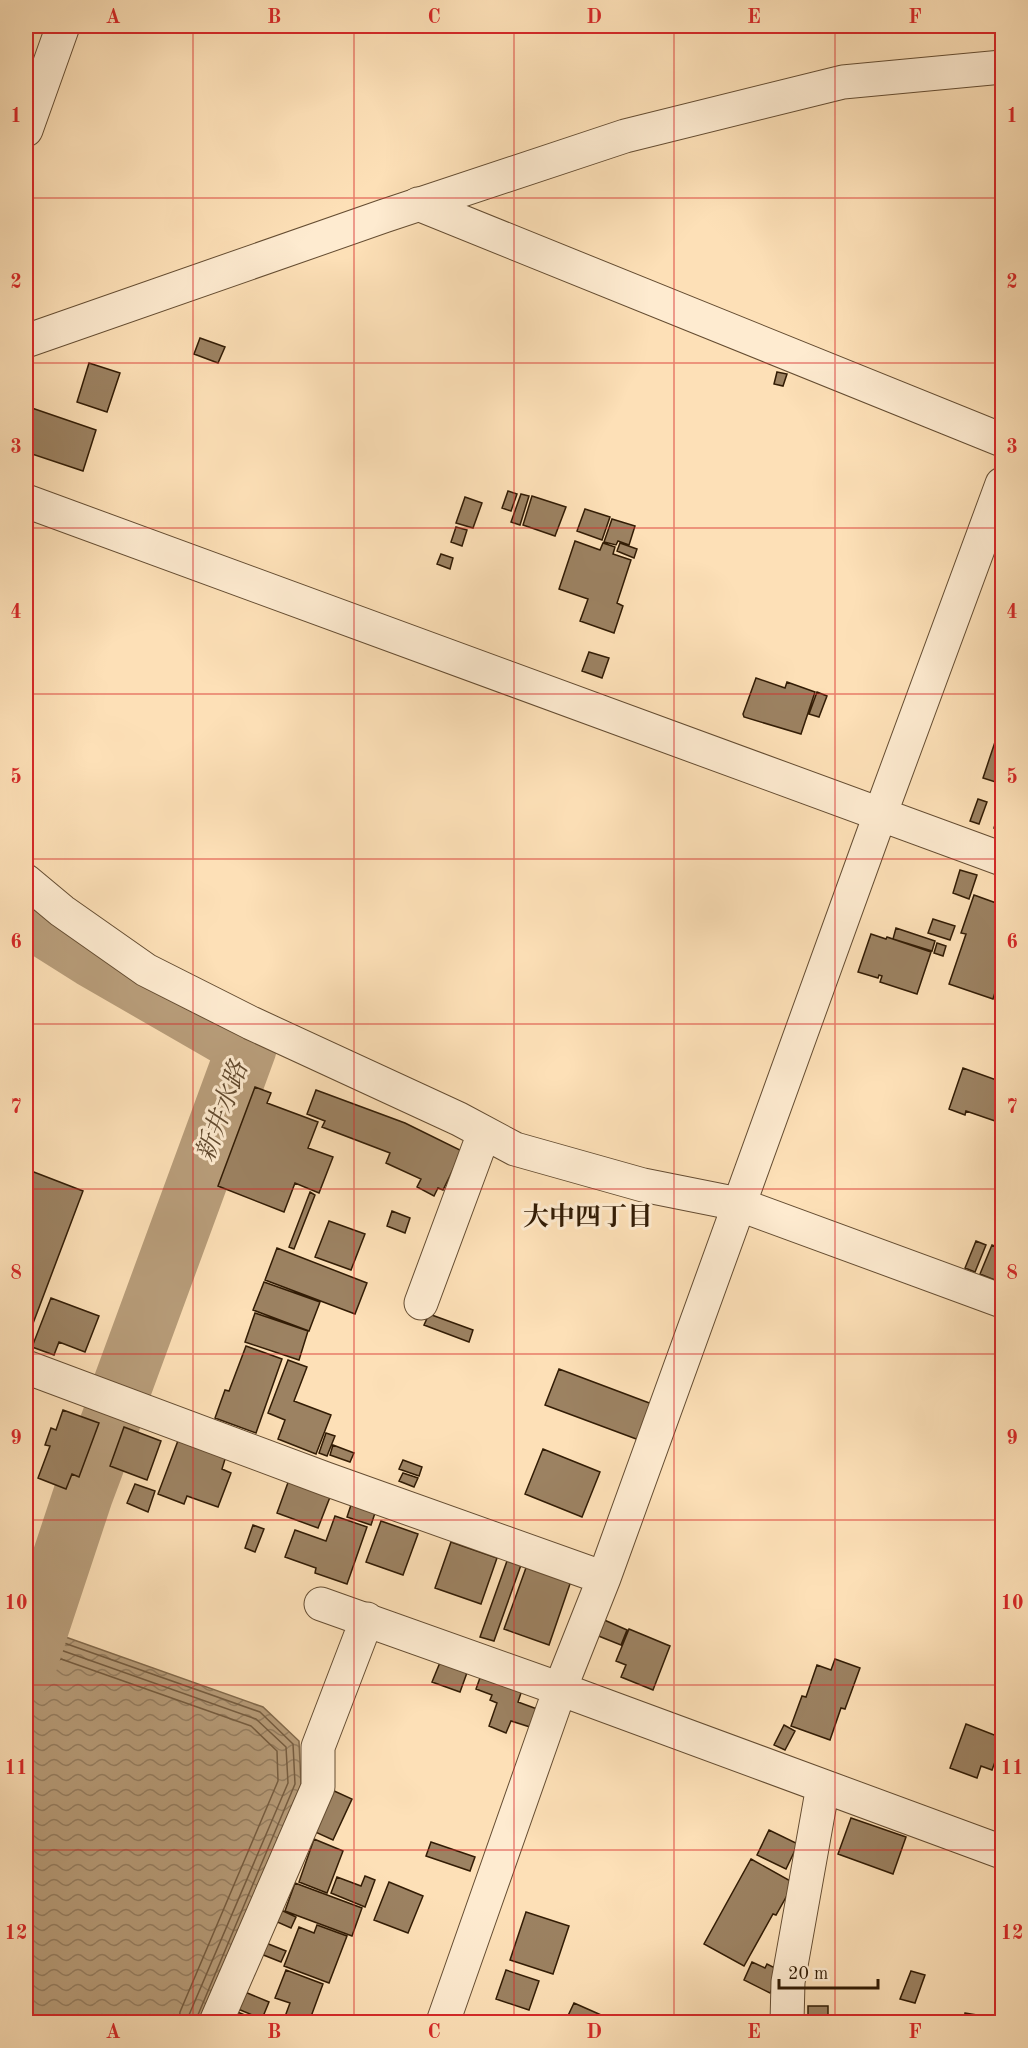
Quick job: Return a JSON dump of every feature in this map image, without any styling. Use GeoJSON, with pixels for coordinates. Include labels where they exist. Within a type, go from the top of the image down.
{"type":"FeatureCollection","features":[{"type":"Feature","properties":{"kind":"street"},"geometry":{"type":"LineString","coordinates":[[26,130],[63,26]]}},
{"type":"Feature","properties":{"kind":"street"},"geometry":{"type":"LineString","coordinates":[[26,341],[417,204],[625,136],[843,82],[1002,68]]}},
{"type":"Feature","properties":{"kind":"street"},"geometry":{"type":"LineString","coordinates":[[417,204],[1002,441]]}},
{"type":"Feature","properties":{"kind":"street"},"geometry":{"type":"LineString","coordinates":[[443,2022],[560,1689],[604,1578],[738,1204],[1002,484]]}},
{"type":"Feature","properties":{"kind":"street"},"geometry":{"type":"LineString","coordinates":[[26,501],[1002,860]]}},
{"type":"Feature","properties":{"kind":"street"},"geometry":{"type":"LineString","coordinates":[[26,881],[62,911],[146,970],[251,1023],[452,1116],[515,1149],[642,1185],[738,1204],[1002,1301]]}},
{"type":"Feature","properties":{"kind":"street"},"geometry":{"type":"LineString","coordinates":[[421,1303],[484,1133]]}},
{"type":"Feature","properties":{"kind":"street"},"geometry":{"type":"LineString","coordinates":[[26,1367],[327,1479],[604,1578]]}},
{"type":"Feature","properties":{"kind":"street"},"geometry":{"type":"LineString","coordinates":[[321,1604],[560,1689],[1002,1852]]}},
{"type":"Feature","properties":{"kind":"street"},"geometry":{"type":"LineString","coordinates":[[216,2022],[318,1787],[318,1747],[366,1619]]}},
{"type":"Feature","properties":{"kind":"street"},"geometry":{"type":"LineString","coordinates":[[787,2022],[788,1982],[823,1786]]}},
{"type":"Feature","properties":{"kind":"water"},"geometry":{"type":"Polygon","coordinates":[[[43,1629],[263,1707],[299,1741],[301,1785],[200,2022],[26,2022],[26,1667],[32,1668],[43,1629]]]}},
{"type":"Feature","properties":{"kind":"building"},"geometry":{"type":"Polygon","coordinates":[[[200,338],[225,347],[218,363],[194,354],[200,338]]]}},
{"type":"Feature","properties":{"kind":"building"},"geometry":{"type":"Polygon","coordinates":[[[89,363],[120,373],[107,412],[77,402],[89,363]]]}},
{"type":"Feature","properties":{"kind":"building"},"geometry":{"type":"Polygon","coordinates":[[[777,372],[787,374],[783,386],[774,384],[777,372]]]}},
{"type":"Feature","properties":{"kind":"building"},"geometry":{"type":"Polygon","coordinates":[[[26,406],[96,430],[83,471],[26,452],[26,406]]]}},
{"type":"Feature","properties":{"kind":"building"},"geometry":{"type":"Polygon","coordinates":[[[508,491],[517,494],[511,511],[502,508],[508,491]]]}},
{"type":"Feature","properties":{"kind":"building"},"geometry":{"type":"Polygon","coordinates":[[[521,494],[529,496],[520,525],[511,522],[521,494]]]}},
{"type":"Feature","properties":{"kind":"building"},"geometry":{"type":"Polygon","coordinates":[[[532,496],[566,507],[555,536],[523,525],[532,496]]]}},
{"type":"Feature","properties":{"kind":"building"},"geometry":{"type":"Polygon","coordinates":[[[465,497],[482,503],[473,528],[456,523],[465,497]]]}},
{"type":"Feature","properties":{"kind":"building"},"geometry":{"type":"Polygon","coordinates":[[[585,509],[610,517],[602,540],[577,531],[585,509]]]}},
{"type":"Feature","properties":{"kind":"building"},"geometry":{"type":"Polygon","coordinates":[[[612,519],[635,526],[629,545],[618,541],[616,545],[604,542],[612,519]]]}},
{"type":"Feature","properties":{"kind":"building"},"geometry":{"type":"Polygon","coordinates":[[[456,527],[467,530],[462,546],[451,542],[456,527]]]}},
{"type":"Feature","properties":{"kind":"building"},"geometry":{"type":"Polygon","coordinates":[[[575,541],[600,550],[603,543],[615,547],[613,554],[631,560],[617,603],[623,606],[614,633],[580,621],[588,599],[559,589],[575,541]]]}},
{"type":"Feature","properties":{"kind":"building"},"geometry":{"type":"Polygon","coordinates":[[[620,543],[637,549],[634,558],[617,551],[620,543]]]}},
{"type":"Feature","properties":{"kind":"building"},"geometry":{"type":"Polygon","coordinates":[[[441,554],[453,558],[450,569],[437,564],[441,554]]]}},
{"type":"Feature","properties":{"kind":"building"},"geometry":{"type":"Polygon","coordinates":[[[589,652],[609,658],[602,678],[582,671],[589,652]]]}},
{"type":"Feature","properties":{"kind":"building"},"geometry":{"type":"Polygon","coordinates":[[[756,678],[785,688],[787,682],[815,692],[801,734],[744,717],[743,714],[756,678]]]}},
{"type":"Feature","properties":{"kind":"building"},"geometry":{"type":"Polygon","coordinates":[[[817,692],[827,696],[819,717],[809,714],[817,692]]]}},
{"type":"Feature","properties":{"kind":"building"},"geometry":{"type":"Polygon","coordinates":[[[1002,721],[1002,784],[983,778],[1002,721]]]}},
{"type":"Feature","properties":{"kind":"building"},"geometry":{"type":"Polygon","coordinates":[[[978,799],[987,802],[979,824],[970,821],[978,799]]]}},
{"type":"Feature","properties":{"kind":"building"},"geometry":{"type":"Polygon","coordinates":[[[1000,809],[1002,810],[1002,831],[994,828],[1000,809]]]}},
{"type":"Feature","properties":{"kind":"building"},"geometry":{"type":"Polygon","coordinates":[[[960,870],[977,875],[969,899],[953,893],[960,870]]]}},
{"type":"Feature","properties":{"kind":"building"},"geometry":{"type":"Polygon","coordinates":[[[974,895],[999,904],[1002,899],[1002,970],[993,999],[949,984],[966,934],[961,933],[974,895]]]}},
{"type":"Feature","properties":{"kind":"building"},"geometry":{"type":"Polygon","coordinates":[[[933,919],[955,926],[950,940],[928,933],[933,919]]]}},
{"type":"Feature","properties":{"kind":"building"},"geometry":{"type":"Polygon","coordinates":[[[896,928],[935,941],[932,951],[893,939],[896,928]]]}},
{"type":"Feature","properties":{"kind":"building"},"geometry":{"type":"Polygon","coordinates":[[[871,934],[931,952],[917,994],[880,982],[882,976],[879,975],[878,978],[858,972],[871,934]]]}},
{"type":"Feature","properties":{"kind":"building"},"geometry":{"type":"Polygon","coordinates":[[[937,943],[946,946],[943,956],[934,953],[937,943]]]}},
{"type":"Feature","properties":{"kind":"building"},"geometry":{"type":"Polygon","coordinates":[[[963,1068],[1002,1082],[1002,1107],[998,1122],[966,1111],[965,1115],[949,1109],[963,1068]]]}},
{"type":"Feature","properties":{"kind":"building"},"geometry":{"type":"Polygon","coordinates":[[[255,1087],[271,1093],[267,1103],[318,1122],[308,1148],[333,1157],[319,1193],[295,1183],[284,1212],[218,1186],[255,1087]]]}},
{"type":"Feature","properties":{"kind":"building"},"geometry":{"type":"Polygon","coordinates":[[[316,1090],[405,1123],[462,1151],[443,1190],[438,1188],[434,1196],[417,1187],[421,1179],[386,1163],[390,1153],[322,1127],[325,1121],[307,1114],[316,1090]]]}},
{"type":"Feature","properties":{"kind":"building"},"geometry":{"type":"Polygon","coordinates":[[[26,1169],[83,1191],[26,1342],[26,1169]]]}},
{"type":"Feature","properties":{"kind":"building"},"geometry":{"type":"Polygon","coordinates":[[[310,1192],[315,1195],[294,1249],[289,1247],[310,1192]]]}},
{"type":"Feature","properties":{"kind":"building"},"geometry":{"type":"Polygon","coordinates":[[[1002,1206],[1002,1229],[995,1226],[1002,1206]]]}},
{"type":"Feature","properties":{"kind":"building"},"geometry":{"type":"Polygon","coordinates":[[[392,1211],[410,1218],[405,1233],[387,1226],[392,1211]]]}},
{"type":"Feature","properties":{"kind":"building"},"geometry":{"type":"Polygon","coordinates":[[[329,1221],[365,1234],[351,1270],[315,1257],[329,1221]]]}},
{"type":"Feature","properties":{"kind":"building"},"geometry":{"type":"Polygon","coordinates":[[[976,1241],[986,1245],[975,1272],[965,1268],[976,1241]]]}},
{"type":"Feature","properties":{"kind":"building"},"geometry":{"type":"Polygon","coordinates":[[[992,1245],[1002,1249],[1002,1283],[980,1274],[992,1245]]]}},
{"type":"Feature","properties":{"kind":"building"},"geometry":{"type":"Polygon","coordinates":[[[277,1248],[367,1283],[355,1314],[265,1280],[277,1248]]]}},
{"type":"Feature","properties":{"kind":"building"},"geometry":{"type":"Polygon","coordinates":[[[264,1282],[320,1302],[309,1331],[253,1310],[264,1282]]]}},
{"type":"Feature","properties":{"kind":"building"},"geometry":{"type":"Polygon","coordinates":[[[51,1298],[99,1316],[85,1352],[59,1342],[54,1355],[32,1347],[51,1298]]]}},
{"type":"Feature","properties":{"kind":"building"},"geometry":{"type":"Polygon","coordinates":[[[255,1313],[308,1331],[299,1360],[245,1342],[255,1313]]]}},
{"type":"Feature","properties":{"kind":"building"},"geometry":{"type":"Polygon","coordinates":[[[429,1314],[473,1330],[469,1342],[424,1325],[429,1314]]]}},
{"type":"Feature","properties":{"kind":"building"},"geometry":{"type":"Polygon","coordinates":[[[246,1346],[282,1359],[256,1433],[215,1418],[225,1390],[229,1391],[246,1346]]]}},
{"type":"Feature","properties":{"kind":"building"},"geometry":{"type":"Polygon","coordinates":[[[288,1360],[307,1367],[294,1401],[331,1415],[316,1454],[278,1439],[285,1420],[268,1413],[288,1360]]]}},
{"type":"Feature","properties":{"kind":"building"},"geometry":{"type":"Polygon","coordinates":[[[559,1369],[652,1404],[639,1440],[545,1405],[559,1369]]]}},
{"type":"Feature","properties":{"kind":"building"},"geometry":{"type":"Polygon","coordinates":[[[26,1389],[32,1391],[26,1410],[26,1389]]]}},
{"type":"Feature","properties":{"kind":"building"},"geometry":{"type":"Polygon","coordinates":[[[63,1410],[99,1423],[79,1477],[72,1474],[66,1489],[38,1478],[50,1446],[45,1445],[51,1428],[56,1430],[63,1410]]]}},
{"type":"Feature","properties":{"kind":"building"},"geometry":{"type":"Polygon","coordinates":[[[124,1427],[161,1441],[147,1480],[110,1466],[124,1427]]]}},
{"type":"Feature","properties":{"kind":"building"},"geometry":{"type":"Polygon","coordinates":[[[326,1433],[335,1436],[327,1456],[319,1453],[326,1433]]]}},
{"type":"Feature","properties":{"kind":"building"},"geometry":{"type":"Polygon","coordinates":[[[179,1438],[226,1456],[222,1469],[231,1473],[218,1507],[187,1496],[184,1504],[158,1494],[179,1438]]]}},
{"type":"Feature","properties":{"kind":"building"},"geometry":{"type":"Polygon","coordinates":[[[333,1445],[354,1453],[350,1462],[330,1455],[333,1445]]]}},
{"type":"Feature","properties":{"kind":"building"},"geometry":{"type":"Polygon","coordinates":[[[543,1449],[600,1472],[582,1517],[525,1494],[543,1449]]]}},
{"type":"Feature","properties":{"kind":"building"},"geometry":{"type":"Polygon","coordinates":[[[403,1460],[422,1467],[419,1476],[399,1469],[403,1460]]]}},
{"type":"Feature","properties":{"kind":"building"},"geometry":{"type":"Polygon","coordinates":[[[403,1473],[418,1478],[414,1487],[399,1481],[403,1473]]]}},
{"type":"Feature","properties":{"kind":"building"},"geometry":{"type":"Polygon","coordinates":[[[290,1477],[332,1492],[318,1528],[277,1513],[290,1477]]]}},
{"type":"Feature","properties":{"kind":"building"},"geometry":{"type":"Polygon","coordinates":[[[135,1484],[155,1491],[148,1512],[127,1503],[135,1484]]]}},
{"type":"Feature","properties":{"kind":"building"},"geometry":{"type":"Polygon","coordinates":[[[353,1499],[377,1507],[371,1525],[347,1517],[353,1499]]]}},
{"type":"Feature","properties":{"kind":"building"},"geometry":{"type":"Polygon","coordinates":[[[335,1516],[367,1527],[347,1584],[315,1573],[316,1568],[285,1557],[295,1530],[326,1541],[335,1516]]]}},
{"type":"Feature","properties":{"kind":"building"},"geometry":{"type":"Polygon","coordinates":[[[381,1521],[418,1534],[403,1575],[366,1562],[381,1521]]]}},
{"type":"Feature","properties":{"kind":"building"},"geometry":{"type":"Polygon","coordinates":[[[253,1525],[264,1529],[255,1552],[245,1548],[253,1525]]]}},
{"type":"Feature","properties":{"kind":"building"},"geometry":{"type":"Polygon","coordinates":[[[451,1542],[497,1558],[481,1604],[435,1588],[451,1542]]]}},
{"type":"Feature","properties":{"kind":"building"},"geometry":{"type":"Polygon","coordinates":[[[507,1561],[521,1565],[494,1641],[480,1637],[507,1561]]]}},
{"type":"Feature","properties":{"kind":"building"},"geometry":{"type":"Polygon","coordinates":[[[527,1565],[571,1581],[549,1645],[504,1629],[527,1565]]]}},
{"type":"Feature","properties":{"kind":"building"},"geometry":{"type":"Polygon","coordinates":[[[602,1619],[627,1630],[621,1645],[596,1635],[602,1619]]]}},
{"type":"Feature","properties":{"kind":"building"},"geometry":{"type":"Polygon","coordinates":[[[629,1629],[670,1646],[653,1690],[621,1677],[626,1665],[616,1661],[629,1629]]]}},
{"type":"Feature","properties":{"kind":"building"},"geometry":{"type":"Polygon","coordinates":[[[835,1659],[860,1668],[845,1709],[841,1708],[830,1740],[791,1726],[802,1696],[806,1697],[817,1665],[831,1670],[835,1659]]]}},
{"type":"Feature","properties":{"kind":"building"},"geometry":{"type":"Polygon","coordinates":[[[441,1660],[468,1670],[460,1692],[432,1682],[441,1660]]]}},
{"type":"Feature","properties":{"kind":"building"},"geometry":{"type":"Polygon","coordinates":[[[481,1675],[522,1690],[518,1702],[537,1709],[530,1727],[511,1721],[506,1733],[489,1726],[497,1703],[490,1700],[492,1695],[476,1689],[481,1675]]]}},
{"type":"Feature","properties":{"kind":"building"},"geometry":{"type":"Polygon","coordinates":[[[966,1724],[1002,1738],[992,1770],[981,1766],[977,1778],[950,1768],[966,1724]]]}},
{"type":"Feature","properties":{"kind":"building"},"geometry":{"type":"Polygon","coordinates":[[[784,1725],[795,1731],[785,1750],[774,1745],[784,1725]]]}},
{"type":"Feature","properties":{"kind":"building"},"geometry":{"type":"Polygon","coordinates":[[[332,1790],[352,1799],[333,1840],[313,1831],[332,1790]]]}},
{"type":"Feature","properties":{"kind":"building"},"geometry":{"type":"Polygon","coordinates":[[[851,1818],[906,1837],[893,1874],[838,1854],[851,1818]]]}},
{"type":"Feature","properties":{"kind":"building"},"geometry":{"type":"Polygon","coordinates":[[[769,1830],[798,1844],[786,1869],[757,1855],[769,1830]]]}},
{"type":"Feature","properties":{"kind":"building"},"geometry":{"type":"Polygon","coordinates":[[[314,1839],[343,1851],[327,1893],[299,1882],[314,1839]]]}},
{"type":"Feature","properties":{"kind":"building"},"geometry":{"type":"Polygon","coordinates":[[[431,1842],[475,1857],[470,1871],[426,1856],[431,1842]]]}},
{"type":"Feature","properties":{"kind":"building"},"geometry":{"type":"Polygon","coordinates":[[[751,1859],[794,1883],[776,1915],[773,1914],[744,1966],[704,1944],[751,1859]]]}},
{"type":"Feature","properties":{"kind":"building"},"geometry":{"type":"Polygon","coordinates":[[[365,1876],[375,1880],[365,1907],[331,1893],[337,1877],[361,1886],[365,1876]]]}},
{"type":"Feature","properties":{"kind":"building"},"geometry":{"type":"Polygon","coordinates":[[[389,1882],[423,1896],[408,1933],[374,1920],[389,1882]]]}},
{"type":"Feature","properties":{"kind":"building"},"geometry":{"type":"Polygon","coordinates":[[[295,1883],[362,1908],[352,1936],[285,1911],[295,1883]]]}},
{"type":"Feature","properties":{"kind":"building"},"geometry":{"type":"Polygon","coordinates":[[[281,1910],[296,1917],[291,1928],[275,1921],[281,1910]]]}},
{"type":"Feature","properties":{"kind":"building"},"geometry":{"type":"Polygon","coordinates":[[[526,1912],[569,1926],[553,1974],[510,1960],[526,1912]]]}},
{"type":"Feature","properties":{"kind":"building"},"geometry":{"type":"Polygon","coordinates":[[[317,1925],[347,1936],[329,1983],[284,1966],[299,1927],[314,1933],[317,1925]]]}},
{"type":"Feature","properties":{"kind":"building"},"geometry":{"type":"Polygon","coordinates":[[[266,1943],[286,1951],[281,1962],[261,1954],[266,1943]]]}},
{"type":"Feature","properties":{"kind":"building"},"geometry":{"type":"Polygon","coordinates":[[[752,1962],[765,1968],[767,1964],[781,1971],[770,1993],[744,1980],[752,1962]]]}},
{"type":"Feature","properties":{"kind":"building"},"geometry":{"type":"Polygon","coordinates":[[[286,1970],[323,1984],[309,2022],[283,2022],[290,2003],[275,1998],[286,1970]]]}},
{"type":"Feature","properties":{"kind":"building"},"geometry":{"type":"Polygon","coordinates":[[[506,1970],[539,1981],[529,2010],[496,1999],[506,1970]]]}},
{"type":"Feature","properties":{"kind":"building"},"geometry":{"type":"Polygon","coordinates":[[[911,1971],[925,1975],[915,2003],[900,1999],[911,1971]]]}},
{"type":"Feature","properties":{"kind":"building"},"geometry":{"type":"Polygon","coordinates":[[[245,1992],[269,2002],[262,2019],[238,2009],[245,1992]]]}},
{"type":"Feature","properties":{"kind":"building"},"geometry":{"type":"Polygon","coordinates":[[[574,2003],[617,2022],[565,2022],[574,2003]]]}},
{"type":"Feature","properties":{"kind":"building"},"geometry":{"type":"Polygon","coordinates":[[[808,2006],[828,2006],[828,2018],[808,2017],[808,2006]]]}},
{"type":"Feature","properties":{"kind":"building"},"geometry":{"type":"Polygon","coordinates":[[[235,2011],[262,2022],[231,2022],[235,2011]]]}},
{"type":"Feature","properties":{"kind":"building"},"geometry":{"type":"Polygon","coordinates":[[[965,2013],[996,2018],[995,2022],[964,2022],[965,2013]]]}},
{"type":"Feature","properties":{"kind":"waterway","name":"新井水路"},"geometry":{"type":"LineString","coordinates":[[26,912],[53,933],[91,957],[247,1047],[122,1387]]}},
{"type":"Feature","properties":{"kind":"waterway","name":"新井水路"},"geometry":{"type":"LineString","coordinates":[[26,1667],[83,1495],[113,1415]]}},
{"type":"Feature","properties":{"kind":"district","name":"大中四丁目"},"geometry":{"type":"Point","coordinates":[588,1218]}}]}
